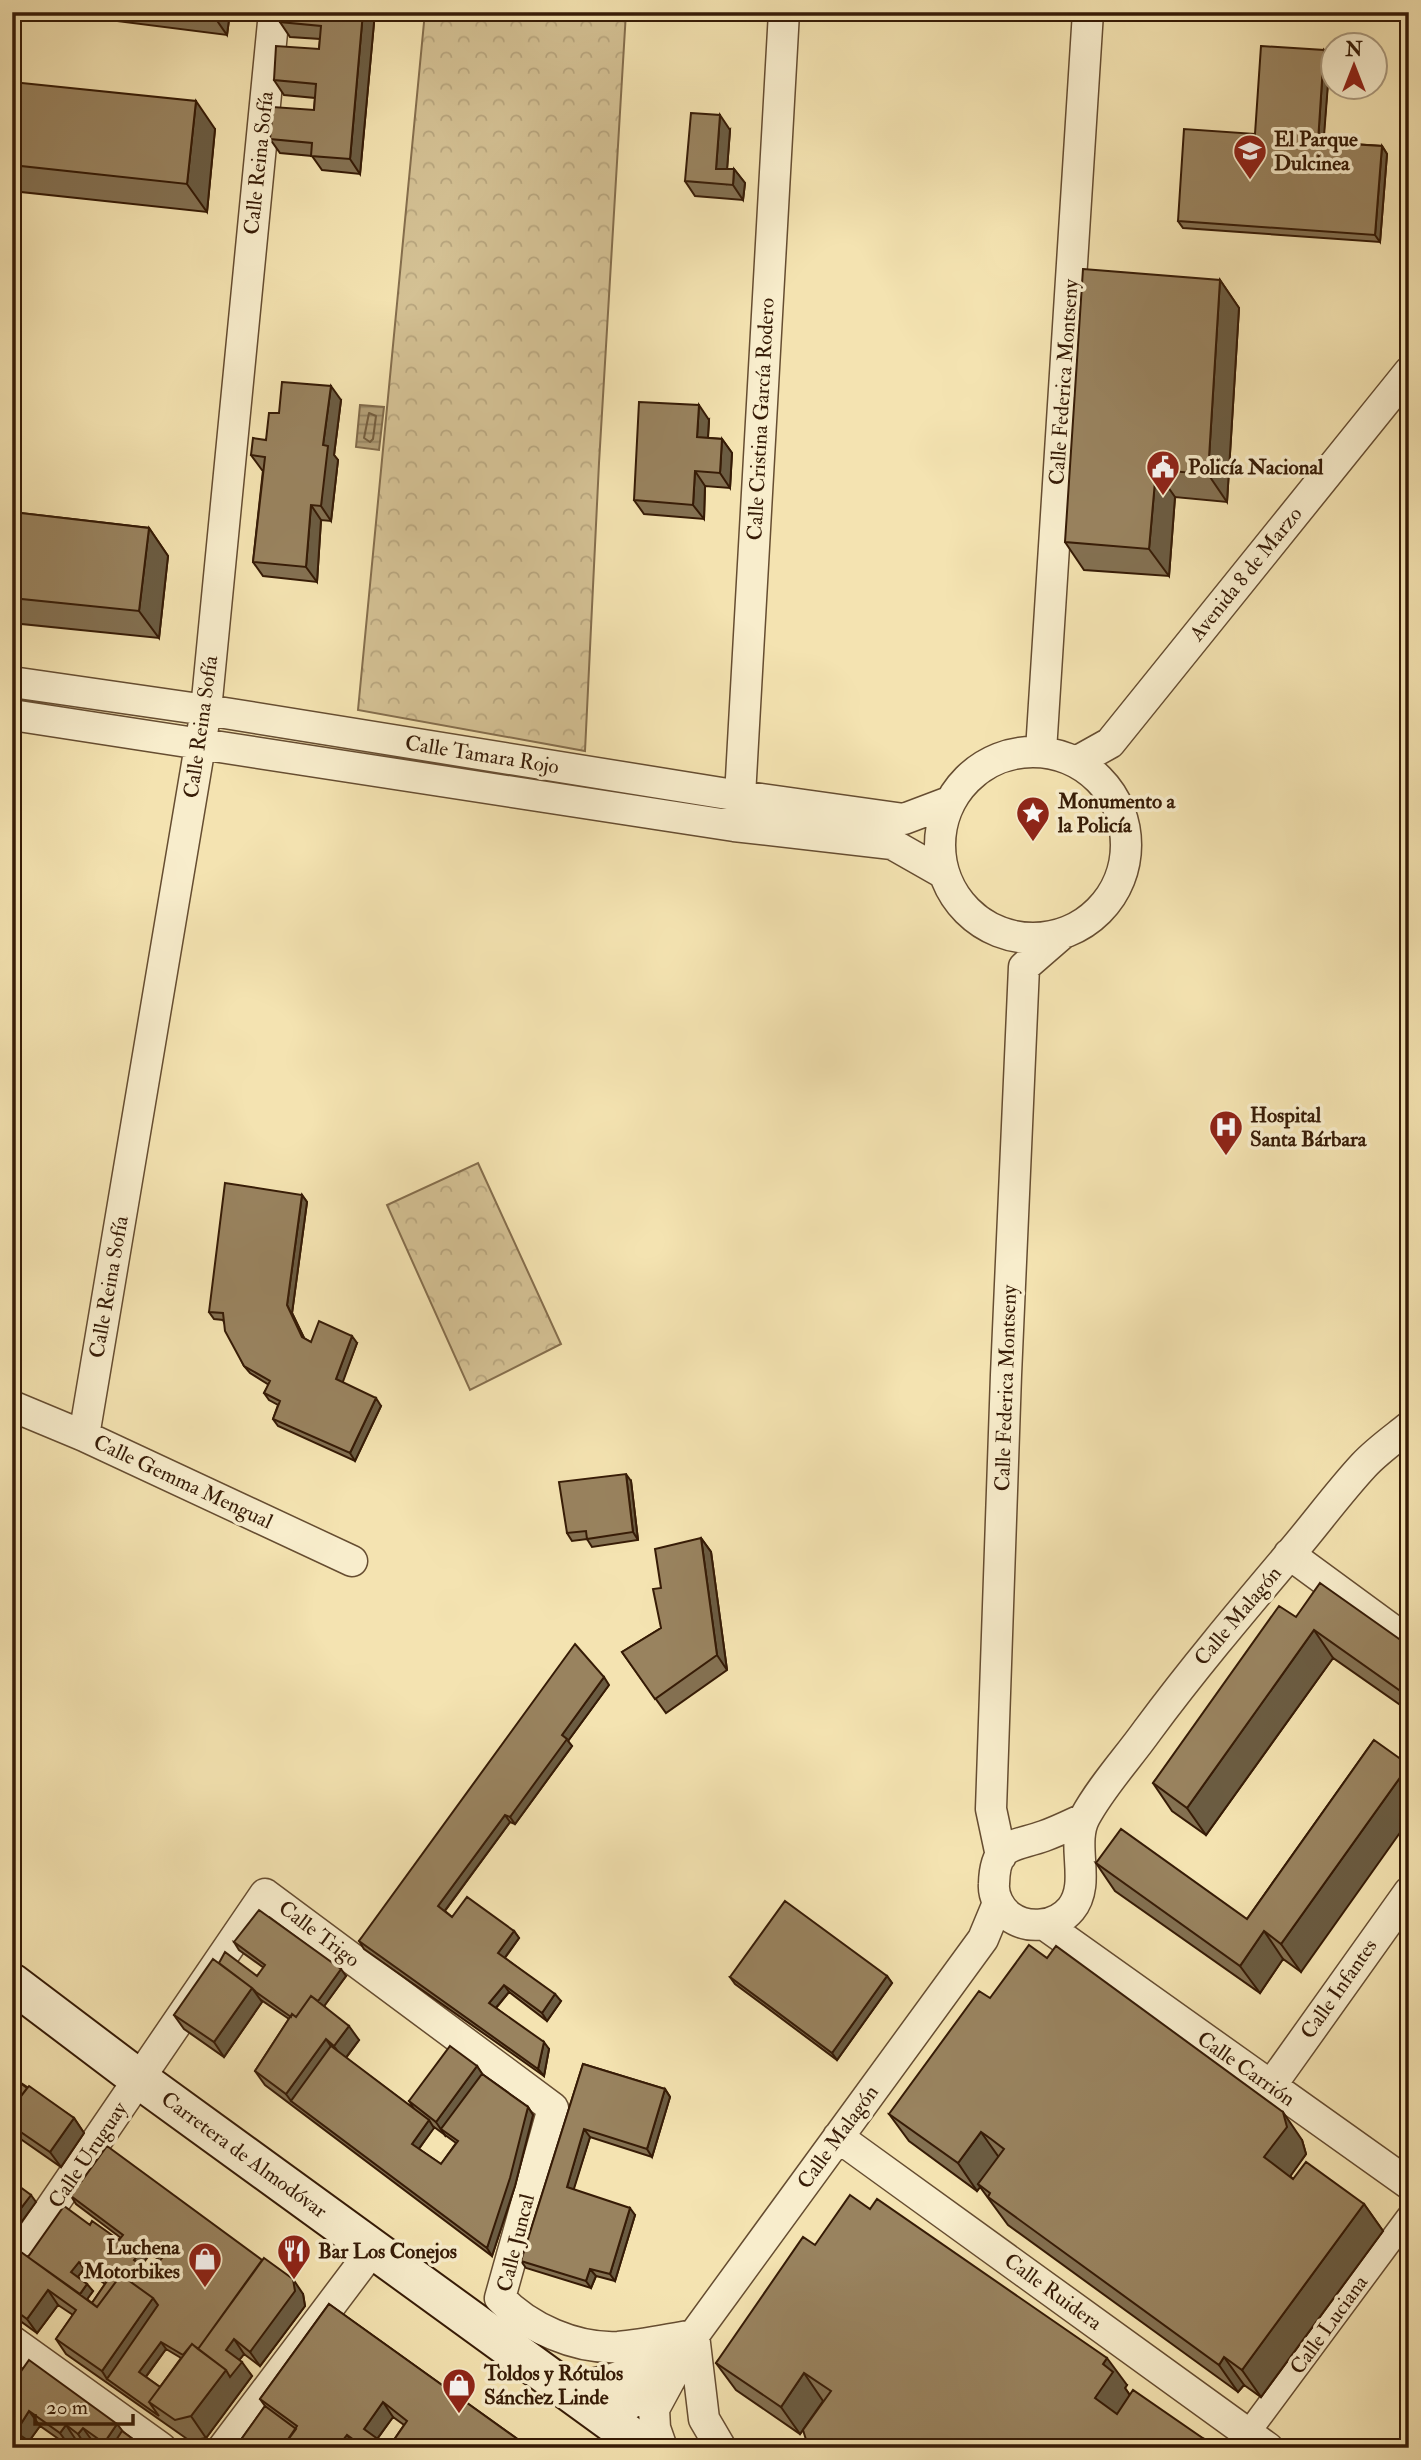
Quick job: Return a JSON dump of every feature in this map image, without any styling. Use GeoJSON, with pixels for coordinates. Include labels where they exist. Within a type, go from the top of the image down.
{"type":"FeatureCollection","features":[{"type":"Feature","properties":{"kind":"main road","name":"Carretera de Almodóvar"},"geometry":{"type":"LineString","coordinates":[[12,1983],[139,2079],[647,2448]]}},
{"type":"Feature","properties":{"kind":"street","name":"Calle Reina Sofía"},"geometry":{"type":"LineString","coordinates":[[84,1436],[206,710],[274,12]]}},
{"type":"Feature","properties":{"kind":"street","name":"Calle Cristina García Rodero"},"geometry":{"type":"LineString","coordinates":[[734,826],[740,796],[783,12]]}},
{"type":"Feature","properties":{"kind":"street","name":"Calle Federica Montseny"},"geometry":{"type":"LineString","coordinates":[[1041,751],[1088,12]]}},
{"type":"Feature","properties":{"kind":"street","name":"Avenida 8 de Marzo"},"geometry":{"type":"LineString","coordinates":[[1076,762],[1110,743],[1409,372]]}},
{"type":"Feature","properties":{"kind":"street","name":"Calle Tamara Rojo"},"geometry":{"type":"LineString","coordinates":[[12,682],[206,710],[740,796],[904,819],[949,802]]}},
{"type":"Feature","properties":{"kind":"street","name":"Calle Tamara Rojo"},"geometry":{"type":"LineString","coordinates":[[12,715],[734,826],[892,844],[943,873]]}},
{"type":"Feature","properties":{"kind":"street"},"geometry":{"type":"LineString","coordinates":[[1105,784],[1110,743]]}},
{"type":"Feature","properties":{"kind":"street"},"geometry":{"type":"LineString","coordinates":[[1041,751],[1076,762],[1105,784],[1123,816],[1127,852],[1124,864],[1117,888],[1094,916],[1062,934],[1024,967],[990,928],[961,905],[943,873],[939,837],[949,802],[972,773],[1004,755],[1041,751]]}},
{"type":"Feature","properties":{"kind":"street"},"geometry":{"type":"LineString","coordinates":[[990,928],[1025,938],[1062,934]]}},
{"type":"Feature","properties":{"kind":"street","name":"Calle Federica Montseny"},"geometry":{"type":"LineString","coordinates":[[1000,1856],[991,1809],[1006,1362],[1024,967]]}},
{"type":"Feature","properties":{"kind":"street","name":"Calle Gemma Mengual"},"geometry":{"type":"LineString","coordinates":[[12,1406],[84,1436],[352,1562]]}},
{"type":"Feature","properties":{"kind":"street","name":"Calle Malagón"},"geometry":{"type":"LineString","coordinates":[[1071,1909],[1079,1895],[1081,1880],[1078,1865],[1083,1819],[1184,1680],[1365,1463],[1409,1427]]}},
{"type":"Feature","properties":{"kind":"street"},"geometry":{"type":"LineString","coordinates":[[1289,1554],[1409,1642]]}},
{"type":"Feature","properties":{"kind":"street"},"geometry":{"type":"LineString","coordinates":[[991,1809],[1033,1838],[1058,1842],[1070,1852],[1078,1865]]}},
{"type":"Feature","properties":{"kind":"street"},"geometry":{"type":"LineString","coordinates":[[1000,1856],[1011,1845],[1083,1819]]}},
{"type":"Feature","properties":{"kind":"street","name":"Calle Malagón"},"geometry":{"type":"LineString","coordinates":[[598,2413],[627,2407],[648,2393],[694,2335],[983,1939],[998,1903],[994,1880],[1000,1856]]}},
{"type":"Feature","properties":{"kind":"street","name":"Calle Infantes"},"geometry":{"type":"LineString","coordinates":[[1270,2087],[1409,1892]]}},
{"type":"Feature","properties":{"kind":"street","name":"Calle Trigo"},"geometry":{"type":"LineString","coordinates":[[139,2079],[265,1894],[552,2108]]}},
{"type":"Feature","properties":{"kind":"street"},"geometry":{"type":"LineString","coordinates":[[998,1903],[1009,1915],[1034,1924]]}},
{"type":"Feature","properties":{"kind":"street"},"geometry":{"type":"LineString","coordinates":[[983,1939],[1060,1919],[1071,1909],[1084,1954]]}},
{"type":"Feature","properties":{"kind":"street","name":"Calle Carrión"},"geometry":{"type":"LineString","coordinates":[[1034,1924],[1084,1954],[1409,2184]]}},
{"type":"Feature","properties":{"kind":"street","name":"Calle Uruguay"},"geometry":{"type":"LineString","coordinates":[[12,2265],[139,2079]]}},
{"type":"Feature","properties":{"kind":"street","name":"Calle Juncal"},"geometry":{"type":"LineString","coordinates":[[552,2108],[500,2298],[515,2314],[577,2342],[617,2347],[694,2335]]}},
{"type":"Feature","properties":{"kind":"street","name":"Calle Ruidera"},"geometry":{"type":"LineString","coordinates":[[838,2137],[1258,2441]]}},
{"type":"Feature","properties":{"kind":"street","name":"Calle Luciana"},"geometry":{"type":"LineString","coordinates":[[1258,2441],[1409,2216]]}},
{"type":"Feature","properties":{"kind":"street"},"geometry":{"type":"LineString","coordinates":[[223,2448],[373,2249]]}},
{"type":"Feature","properties":{"kind":"street"},"geometry":{"type":"LineString","coordinates":[[694,2335],[704,2419],[721,2448]]}},
{"type":"Feature","properties":{"kind":"street","name":"Calle Malagón"},"geometry":{"type":"LineString","coordinates":[[559,2385],[585,2386],[610,2382],[636,2371],[694,2335]]}},
{"type":"Feature","properties":{"kind":"street","name":"Calle Malagón"},"geometry":{"type":"LineString","coordinates":[[662,2448],[655,2428],[654,2409],[694,2335]]}},
{"type":"Feature","properties":{"kind":"street","name":"Calle Malagón"},"geometry":{"type":"LineString","coordinates":[[668,2448],[673,2397],[694,2335]]}},
{"type":"Feature","properties":{"kind":"street"},"geometry":{"type":"LineString","coordinates":[[12,2341],[161,2448]]}},
{"type":"Feature","properties":{"kind":"green space"},"geometry":{"type":"Polygon","coordinates":[[[425,12],[626,12],[585,751],[358,710],[425,12]]]}},
{"type":"Feature","properties":{"kind":"green space"},"geometry":{"type":"Polygon","coordinates":[[[478,1163],[561,1344],[470,1390],[387,1205],[478,1163]]]}},
{"type":"Feature","properties":{"kind":"water"},"geometry":{"type":"Polygon","coordinates":[[[360,405],[384,407],[379,450],[356,447],[360,405]]]}},
{"type":"Feature","properties":{"kind":"building"},"geometry":{"type":"Polygon","coordinates":[[[281,12],[363,12],[350,159],[311,156],[312,143],[270,139],[273,107],[314,110],[316,84],[274,80],[276,46],[319,49],[321,26],[280,22],[281,12]]]}},
{"type":"Feature","properties":{"kind":"building"},"geometry":{"type":"Polygon","coordinates":[[[1261,46],[1320,50],[1318,142],[1382,146],[1375,235],[1178,221],[1184,129],[1255,134],[1261,46]]]}},
{"type":"Feature","properties":{"kind":"building"},"geometry":{"type":"Polygon","coordinates":[[[12,82],[196,101],[187,184],[12,165],[12,82]]]}},
{"type":"Feature","properties":{"kind":"building"},"geometry":{"type":"Polygon","coordinates":[[[691,113],[720,115],[716,169],[734,169],[733,185],[685,181],[691,113]]]}},
{"type":"Feature","properties":{"kind":"building"},"geometry":{"type":"Polygon","coordinates":[[[1083,269],[1220,280],[1208,474],[1156,470],[1149,549],[1065,542],[1083,269]]]}},
{"type":"Feature","properties":{"kind":"building"},"geometry":{"type":"Polygon","coordinates":[[[282,382],[331,386],[323,445],[328,446],[321,506],[311,505],[306,567],[253,562],[265,457],[251,455],[253,438],[266,440],[269,413],[279,413],[282,382]]]}},
{"type":"Feature","properties":{"kind":"building"},"geometry":{"type":"Polygon","coordinates":[[[639,402],[699,405],[697,437],[722,439],[720,473],[695,471],[693,505],[634,500],[639,402]]]}},
{"type":"Feature","properties":{"kind":"building"},"geometry":{"type":"Polygon","coordinates":[[[12,512],[149,528],[139,611],[12,598],[12,512]]]}},
{"type":"Feature","properties":{"kind":"building"},"geometry":{"type":"Polygon","coordinates":[[[225,1183],[302,1195],[287,1305],[302,1337],[311,1342],[319,1321],[352,1336],[336,1379],[376,1398],[350,1453],[273,1419],[280,1401],[264,1393],[270,1381],[244,1366],[225,1331],[223,1313],[209,1312],[225,1183]]]}},
{"type":"Feature","properties":{"kind":"building"},"geometry":{"type":"Polygon","coordinates":[[[626,1474],[633,1532],[587,1539],[586,1531],[567,1533],[559,1482],[626,1474]]]}},
{"type":"Feature","properties":{"kind":"building"},"geometry":{"type":"Polygon","coordinates":[[[701,1538],[717,1655],[655,1699],[622,1652],[661,1628],[653,1589],[661,1588],[655,1549],[701,1538]]]}},
{"type":"Feature","properties":{"kind":"building"},"geometry":{"type":"Polygon","coordinates":[[[1320,1583],[1409,1646],[1409,1697],[1314,1630],[1187,1808],[1153,1783],[1279,1606],[1296,1617],[1320,1583]]]}},
{"type":"Feature","properties":{"kind":"building"},"geometry":{"type":"Polygon","coordinates":[[[575,1644],[604,1677],[562,1735],[567,1739],[510,1817],[505,1815],[438,1906],[452,1917],[467,1897],[514,1931],[498,1953],[555,1994],[542,2013],[504,1985],[489,2003],[544,2042],[538,2069],[359,1941],[575,1644]]]}},
{"type":"Feature","properties":{"kind":"building"},"geometry":{"type":"Polygon","coordinates":[[[1374,1740],[1409,1765],[1281,1944],[1264,1931],[1240,1966],[1096,1863],[1121,1829],[1247,1919],[1374,1740]]]}},
{"type":"Feature","properties":{"kind":"building"},"geometry":{"type":"Polygon","coordinates":[[[785,1901],[887,1976],[832,2053],[730,1977],[785,1901]]]}},
{"type":"Feature","properties":{"kind":"building"},"geometry":{"type":"Polygon","coordinates":[[[259,1910],[341,1969],[318,2001],[311,1996],[296,2017],[292,2014],[291,2017],[219,1963],[225,1952],[257,1976],[265,1965],[234,1942],[259,1910]]]}},
{"type":"Feature","properties":{"kind":"building"},"geometry":{"type":"Polygon","coordinates":[[[1029,1945],[1047,1958],[1056,1946],[1283,2112],[1287,2127],[1264,2157],[1293,2179],[1306,2162],[1364,2204],[1242,2370],[1224,2357],[1219,2365],[988,2197],[990,2193],[978,2184],[1004,2149],[991,2139],[981,2132],[958,2163],[889,2114],[979,1991],[990,1998],[1029,1945]]]}},
{"type":"Feature","properties":{"kind":"building"},"geometry":{"type":"Polygon","coordinates":[[[213,1959],[252,1988],[214,2042],[174,2015],[213,1959]]]}},
{"type":"Feature","properties":{"kind":"building"},"geometry":{"type":"Polygon","coordinates":[[[311,1996],[349,2026],[334,2046],[326,2039],[286,2094],[255,2071],[292,2014],[296,2017],[311,1996]]]}},
{"type":"Feature","properties":{"kind":"building"},"geometry":{"type":"Polygon","coordinates":[[[331,2046],[429,2120],[412,2144],[441,2164],[458,2141],[441,2129],[482,2074],[528,2107],[510,2178],[487,2248],[291,2101],[331,2046]]]}},
{"type":"Feature","properties":{"kind":"building"},"geometry":{"type":"Polygon","coordinates":[[[450,2046],[477,2066],[436,2122],[409,2101],[450,2046]]]}},
{"type":"Feature","properties":{"kind":"building"},"geometry":{"type":"Polygon","coordinates":[[[583,2064],[665,2089],[647,2149],[584,2129],[567,2187],[630,2208],[610,2274],[590,2269],[586,2281],[521,2261],[583,2064]]]}},
{"type":"Feature","properties":{"kind":"building"},"geometry":{"type":"Polygon","coordinates":[[[12,2077],[27,2088],[12,2108],[12,2077]]]}},
{"type":"Feature","properties":{"kind":"building"},"geometry":{"type":"Polygon","coordinates":[[[29,2086],[74,2118],[50,2152],[12,2126],[12,2108],[29,2086]]]}},
{"type":"Feature","properties":{"kind":"building"},"geometry":{"type":"Polygon","coordinates":[[[107,2146],[262,2260],[198,2349],[192,2344],[183,2355],[161,2342],[139,2372],[160,2387],[149,2402],[159,2416],[107,2379],[158,2305],[153,2298],[121,2275],[97,2307],[92,2303],[107,2281],[79,2262],[71,2272],[87,2284],[80,2294],[28,2257],[64,2206],[90,2225],[92,2221],[119,2240],[123,2235],[71,2196],[107,2146]],[[145,2246],[134,2260],[150,2273],[162,2258],[145,2246]]]}},
{"type":"Feature","properties":{"kind":"building"},"geometry":{"type":"Polygon","coordinates":[[[12,2181],[31,2195],[12,2220],[12,2181]]]}},
{"type":"Feature","properties":{"kind":"building"},"geometry":{"type":"Polygon","coordinates":[[[850,2195],[870,2209],[877,2199],[1107,2358],[1103,2364],[1113,2372],[1095,2398],[1117,2414],[1133,2390],[1204,2439],[1198,2448],[810,2448],[803,2430],[831,2391],[804,2373],[781,2407],[716,2363],[803,2237],[815,2245],[850,2195]]]}},
{"type":"Feature","properties":{"kind":"building"},"geometry":{"type":"Polygon","coordinates":[[[21,2252],[97,2307],[121,2275],[153,2298],[102,2371],[56,2339],[76,2310],[48,2290],[27,2319],[12,2308],[12,2264],[21,2252]]]}},
{"type":"Feature","properties":{"kind":"building"},"geometry":{"type":"Polygon","coordinates":[[[264,2258],[293,2279],[295,2291],[250,2352],[234,2339],[226,2350],[242,2362],[230,2377],[226,2370],[198,2349],[264,2258]]]}},
{"type":"Feature","properties":{"kind":"building"},"geometry":{"type":"Polygon","coordinates":[[[329,2304],[530,2448],[365,2448],[347,2435],[337,2448],[282,2448],[297,2426],[260,2399],[329,2304]],[[383,2402],[364,2429],[389,2447],[407,2421],[383,2402]]]}},
{"type":"Feature","properties":{"kind":"building"},"geometry":{"type":"Polygon","coordinates":[[[192,2344],[226,2370],[191,2416],[175,2420],[149,2402],[192,2344]]]}},
{"type":"Feature","properties":{"kind":"building"},"geometry":{"type":"Polygon","coordinates":[[[29,2360],[117,2424],[104,2443],[83,2428],[78,2434],[66,2425],[60,2433],[29,2411],[17,2430],[12,2426],[12,2384],[29,2360]]]}},
{"type":"Feature","properties":{"kind":"building"},"geometry":{"type":"Polygon","coordinates":[[[265,2406],[296,2429],[282,2448],[235,2448],[265,2406]]]}},
{"type":"Feature","properties":{"kind":"building"},"geometry":{"type":"Polygon","coordinates":[[[12,2430],[32,2443],[29,2448],[12,2448],[12,2430]]]}},
{"type":"Feature","properties":{"kind":"building"},"geometry":{"type":"Polygon","coordinates":[[[122,2431],[145,2448],[111,2448],[122,2431]]]}},
{"type":"Feature","properties":{"kind":"place","name":"El Parque Dulcinea"},"geometry":{"type":"Point","coordinates":[1250,181]}},
{"type":"Feature","properties":{"kind":"place","name":"Policía Nacional"},"geometry":{"type":"Point","coordinates":[1163,497]}},
{"type":"Feature","properties":{"kind":"place","name":"Monumento a la Policía"},"geometry":{"type":"Point","coordinates":[1033,843]}},
{"type":"Feature","properties":{"kind":"place","name":"Hospital Santa Bárbara"},"geometry":{"type":"Point","coordinates":[1226,1157]}},
{"type":"Feature","properties":{"kind":"place","name":"Bar Los Conejos"},"geometry":{"type":"Point","coordinates":[294,2281]}},
{"type":"Feature","properties":{"kind":"place","name":"Luchena Motorbikes"},"geometry":{"type":"Point","coordinates":[205,2289]}},
{"type":"Feature","properties":{"kind":"place","name":"Toldos y Rótulos Sánchez Linde"},"geometry":{"type":"Point","coordinates":[459,2415]}}]}
